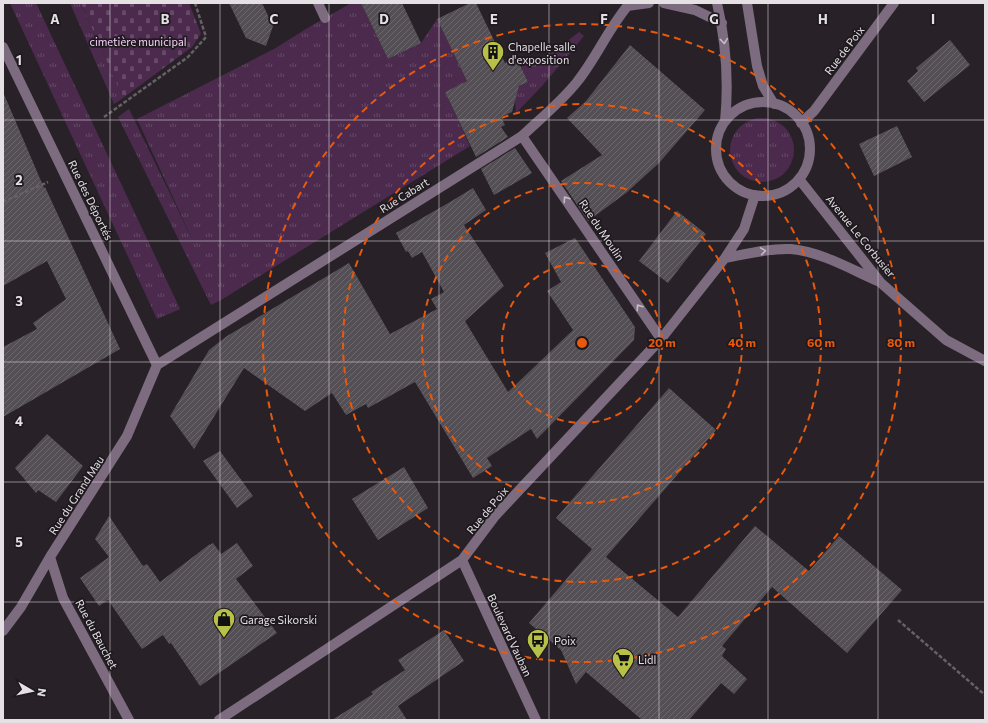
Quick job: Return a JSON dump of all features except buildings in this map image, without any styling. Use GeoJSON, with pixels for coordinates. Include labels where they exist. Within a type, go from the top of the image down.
{"type":"FeatureCollection","features":[{"type":"Feature","properties":{"kind":"street"},"geometry":{"type":"LineString","coordinates":[[318,3],[325,18]]}},
{"type":"Feature","properties":{"kind":"street","name":"Rue Cabart"},"geometry":{"type":"LineString","coordinates":[[157,365],[522,136],[557,104],[577,82],[611,28],[629,5],[648,3]]}},
{"type":"Feature","properties":{"kind":"street"},"geometry":{"type":"LineString","coordinates":[[664,3],[695,10],[722,23]]}},
{"type":"Feature","properties":{"kind":"street"},"geometry":{"type":"LineString","coordinates":[[718,3],[722,23],[727,68],[725,121]]}},
{"type":"Feature","properties":{"kind":"street"},"geometry":{"type":"LineString","coordinates":[[747,3],[757,66],[763,86],[774,104]]}},
{"type":"Feature","properties":{"kind":"street","name":"Rue de Poix"},"geometry":{"type":"LineString","coordinates":[[801,123],[814,111],[894,3]]}},
{"type":"Feature","properties":{"kind":"street","name":"Rue des Déportés"},"geometry":{"type":"LineString","coordinates":[[3,47],[157,365]]}},
{"type":"Feature","properties":{"kind":"street"},"geometry":{"type":"LineString","coordinates":[[761,102],[774,104],[785,108],[794,114],[801,123],[806,133],[809,145],[809,157],[799,178],[790,187],[779,193],[767,196],[755,195],[740,190],[727,180],[719,166],[716,151],[718,135],[725,121],[735,111],[747,105],[761,102]]}},
{"type":"Feature","properties":{"kind":"street","name":"Rue du Moulin"},"geometry":{"type":"LineString","coordinates":[[522,136],[661,339]]}},
{"type":"Feature","properties":{"kind":"street","name":"Avenue Le Corbusier"},"geometry":{"type":"LineString","coordinates":[[799,178],[881,283],[946,340],[985,361]]}},
{"type":"Feature","properties":{"kind":"street","name":"Rue de Poix"},"geometry":{"type":"LineString","coordinates":[[218,720],[462,560],[495,516],[661,339],[725,258],[744,229],[755,195]]}},
{"type":"Feature","properties":{"kind":"street"},"geometry":{"type":"LineString","coordinates":[[725,258],[771,250],[791,249],[809,252],[881,283]]}},
{"type":"Feature","properties":{"kind":"street","name":"Rue du Grand Mau"},"geometry":{"type":"LineString","coordinates":[[3,631],[21,607],[50,557],[127,436],[157,365]]}},
{"type":"Feature","properties":{"kind":"street","name":"Rue du Bauchet"},"geometry":{"type":"LineString","coordinates":[[50,557],[63,598],[129,720]]}},
{"type":"Feature","properties":{"kind":"street","name":"Boulevard Vauban"},"geometry":{"type":"LineString","coordinates":[[462,560],[536,720]]}},
{"type":"Feature","properties":{"kind":"path"},"geometry":{"type":"LineString","coordinates":[[104,117],[188,57],[206,37],[194,3]]}},
{"type":"Feature","properties":{"kind":"path"},"geometry":{"type":"LineString","coordinates":[[3,202],[65,174]]}},
{"type":"Feature","properties":{"kind":"path"},"geometry":{"type":"LineString","coordinates":[[898,620],[985,695]]}},
{"type":"Feature","properties":{"kind":"green space"},"geometry":{"type":"Polygon","coordinates":[[[10,3],[36,3],[180,309],[157,319],[10,3]]]}},
{"type":"Feature","properties":{"kind":"green space"},"geometry":{"type":"Polygon","coordinates":[[[70,3],[81,3],[123,98],[114,104],[70,3]]]}},
{"type":"Feature","properties":{"kind":"green space","name":"cimetière municipal"},"geometry":{"type":"Polygon","coordinates":[[[81,3],[189,3],[201,34],[192,47],[123,98],[81,3]]]}},
{"type":"Feature","properties":{"kind":"green space"},"geometry":{"type":"Polygon","coordinates":[[[351,3],[361,3],[388,59],[421,43],[437,19],[467,81],[445,92],[470,146],[211,305],[118,117],[129,109],[193,241],[137,119],[274,49],[351,3]]]}},
{"type":"Feature","properties":{"kind":"green space"},"geometry":{"type":"Polygon","coordinates":[[[579,32],[584,36],[542,86],[516,113],[515,100],[511,90],[528,82],[521,67],[555,51],[579,32]]]}},
{"type":"Feature","properties":{"kind":"green space"},"geometry":{"type":"Polygon","coordinates":[[[762,118],[780,124],[788,132],[794,150],[788,168],[780,176],[762,182],[744,176],[736,168],[730,150],[736,132],[744,124],[762,118]]]}},
{"type":"Feature","properties":{"kind":"place","name":"Chapelle salle d'exposition"},"geometry":{"type":"Point","coordinates":[493,72]}},
{"type":"Feature","properties":{"kind":"place","name":"Garage Sikorski"},"geometry":{"type":"Point","coordinates":[224,638]}},
{"type":"Feature","properties":{"kind":"place","name":"Poix"},"geometry":{"type":"Point","coordinates":[538,660]}},
{"type":"Feature","properties":{"kind":"place","name":"Lidl"},"geometry":{"type":"Point","coordinates":[623,678]}}]}
